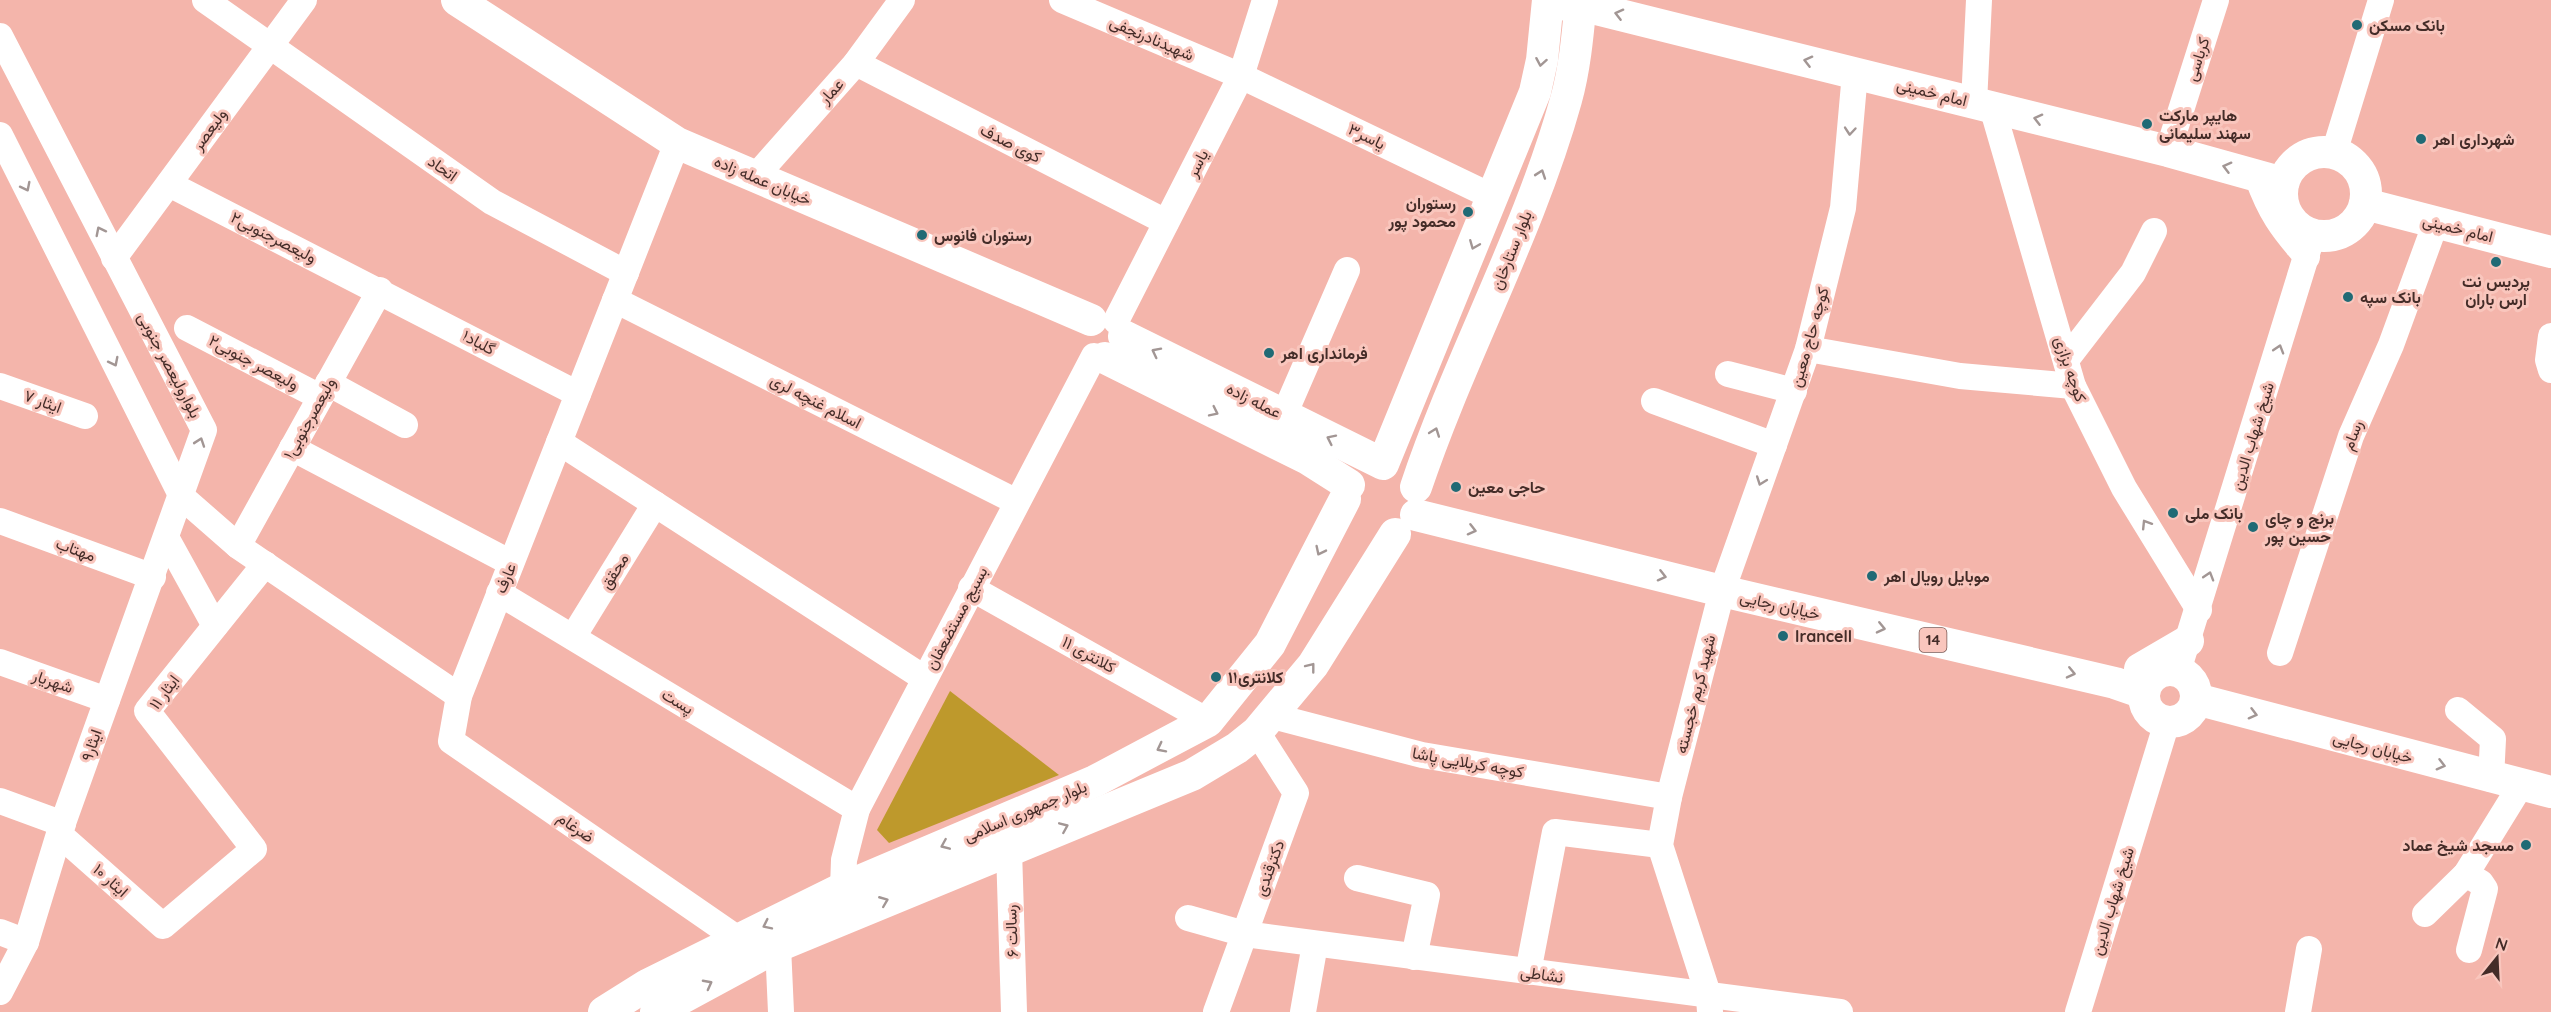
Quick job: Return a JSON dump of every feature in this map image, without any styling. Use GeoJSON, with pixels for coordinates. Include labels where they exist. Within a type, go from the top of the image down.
{"type":"FeatureCollection","features":[{"type":"Feature","properties":{"kind":"main road","name":"خیابان عمله زاده"},"geometry":{"type":"LineString","coordinates":[[457,0],[677,142],[1106,338]]}},
{"type":"Feature","properties":{"kind":"main road","name":"امام خمینی"},"geometry":{"type":"LineString","coordinates":[[1543,1],[1580,2],[2270,179]]}},
{"type":"Feature","properties":{"kind":"main road"},"geometry":{"type":"LineString","coordinates":[[1383,464],[1534,92],[1542,60],[1543,1]]}},
{"type":"Feature","properties":{"kind":"main road","name":"بلوار ستارخان"},"geometry":{"type":"LineString","coordinates":[[1409,512],[1435,431],[1527,214],[1567,99],[1580,2]]}},
{"type":"Feature","properties":{"kind":"main road"},"geometry":{"type":"LineString","coordinates":[[2321,152],[2334,153],[2356,167],[2365,185],[2365,204],[2351,226],[2310,245],[2301,229],[2291,220],[2270,179],[2288,171],[2303,158],[2321,152]]}},
{"type":"Feature","properties":{"kind":"main road","name":"امام خمینی"},"geometry":{"type":"LineString","coordinates":[[2365,204],[2551,252]]}},
{"type":"Feature","properties":{"kind":"main road","name":"عمله زاده"},"geometry":{"type":"LineString","coordinates":[[1106,338],[1284,415],[1383,464]]}},
{"type":"Feature","properties":{"kind":"main road","name":"عمله زاده"},"geometry":{"type":"LineString","coordinates":[[1106,338],[1308,459],[1347,492]]}},
{"type":"Feature","properties":{"kind":"main road"},"geometry":{"type":"LineString","coordinates":[[1383,464],[1398,467],[1409,475],[1409,512],[1374,535],[1355,525],[1348,513],[1347,492],[1363,470],[1383,464]]}},
{"type":"Feature","properties":{"kind":"main road","name":"بلوار جمهوری اسلامی"},"geometry":{"type":"LineString","coordinates":[[604,1012],[647,985],[843,888],[1095,781],[1208,721],[1270,644],[1347,492]]}},
{"type":"Feature","properties":{"kind":"main road","name":"خیابان رجایی"},"geometry":{"type":"LineString","coordinates":[[1409,512],[1722,591],[2130,688]]}},
{"type":"Feature","properties":{"kind":"main road","name":"بلوار جمهوری اسلامی"},"geometry":{"type":"LineString","coordinates":[[656,1012],[777,946],[1192,775],[1237,748],[1263,723],[1313,665],[1409,512]]}},
{"type":"Feature","properties":{"kind":"main road"},"geometry":{"type":"LineString","coordinates":[[2130,688],[2188,641]]}},
{"type":"Feature","properties":{"kind":"main road"},"geometry":{"type":"LineString","coordinates":[[2163,670],[2178,671],[2191,679],[2196,699],[2187,716],[2167,722],[2150,712],[2130,688],[2147,683],[2163,670]]}},
{"type":"Feature","properties":{"kind":"main road","name":"خیابان رجایی"},"geometry":{"type":"LineString","coordinates":[[2196,699],[2551,792]]}},
{"type":"Feature","properties":{"kind":"street","name":"اتحاد"},"geometry":{"type":"LineString","coordinates":[[205,0],[492,202],[626,273]]}},
{"type":"Feature","properties":{"kind":"street","name":"ولیعصر"},"geometry":{"type":"LineString","coordinates":[[114,258],[304,0]]}},
{"type":"Feature","properties":{"kind":"street","name":"شهیدنادرنجفی"},"geometry":{"type":"LineString","coordinates":[[1062,0],[1241,76]]}},
{"type":"Feature","properties":{"kind":"street","name":"یاسر"},"geometry":{"type":"LineString","coordinates":[[1106,338],[1241,76],[1265,0]]}},
{"type":"Feature","properties":{"kind":"street","name":"کوچه بزازی"},"geometry":{"type":"LineString","coordinates":[[1979,0],[1983,105],[2073,386],[2124,488],[2199,610]]}},
{"type":"Feature","properties":{"kind":"street","name":"کرباسی"},"geometry":{"type":"LineString","coordinates":[[2168,151],[2216,0]]}},
{"type":"Feature","properties":{"kind":"street"},"geometry":{"type":"LineString","coordinates":[[2334,153],[2381,0]]}},
{"type":"Feature","properties":{"kind":"street","name":"عمار"},"geometry":{"type":"LineString","coordinates":[[755,177],[856,63],[894,2]]}},
{"type":"Feature","properties":{"kind":"street","name":"بلوارولیعصر جنوبی"},"geometry":{"type":"LineString","coordinates":[[0,36],[10,78],[114,258],[204,430],[182,497]]}},
{"type":"Feature","properties":{"kind":"street","name":"کوی صدف"},"geometry":{"type":"LineString","coordinates":[[856,63],[1166,222]]}},
{"type":"Feature","properties":{"kind":"street","name":"کوچه حاج معین"},"geometry":{"type":"LineString","coordinates":[[1722,591],[1808,349],[1843,208],[1855,73]]}},
{"type":"Feature","properties":{"kind":"street","name":"یاسر۳"},"geometry":{"type":"LineString","coordinates":[[1241,76],[1493,197]]}},
{"type":"Feature","properties":{"kind":"street"},"geometry":{"type":"LineString","coordinates":[[0,138],[182,497],[238,546],[459,696]]}},
{"type":"Feature","properties":{"kind":"street","name":"عارف"},"geometry":{"type":"LineString","coordinates":[[459,696],[677,142]]}},
{"type":"Feature","properties":{"kind":"street","name":"ولیعصرجنوبی۲"},"geometry":{"type":"LineString","coordinates":[[169,184],[380,290]]}},
{"type":"Feature","properties":{"kind":"street","name":"رسام"},"geometry":{"type":"LineString","coordinates":[[2280,652],[2351,436],[2391,345],[2436,222]]}},
{"type":"Feature","properties":{"kind":"street"},"geometry":{"type":"LineString","coordinates":[[2066,360],[2133,273],[2154,231]]}},
{"type":"Feature","properties":{"kind":"street","name":"شیخ شهاب الدین"},"geometry":{"type":"LineString","coordinates":[[2178,671],[2199,610],[2310,245]]}},
{"type":"Feature","properties":{"kind":"street"},"geometry":{"type":"LineString","coordinates":[[1284,415],[1347,270]]}},
{"type":"Feature","properties":{"kind":"street","name":"ولیعصرجنوبی۱"},"geometry":{"type":"LineString","coordinates":[[238,546],[380,290]]}},
{"type":"Feature","properties":{"kind":"street","name":"گلباد۱"},"geometry":{"type":"LineString","coordinates":[[380,290],[578,394]]}},
{"type":"Feature","properties":{"kind":"street","name":"اسلام غنچه لری"},"geometry":{"type":"LineString","coordinates":[[615,300],[1017,502]]}},
{"type":"Feature","properties":{"kind":"street","name":"ولیعصر جنوبی۲"},"geometry":{"type":"LineString","coordinates":[[187,327],[324,390],[405,424]]}},
{"type":"Feature","properties":{"kind":"street"},"geometry":{"type":"LineString","coordinates":[[2551,336],[2548,360],[2551,370]]}},
{"type":"Feature","properties":{"kind":"street","name":"بسیج مستضعفان"},"geometry":{"type":"LineString","coordinates":[[843,888],[844,860],[857,809],[971,588],[1106,338]]}},
{"type":"Feature","properties":{"kind":"street"},"geometry":{"type":"LineString","coordinates":[[1808,349],[1960,376],[2073,386]]}},
{"type":"Feature","properties":{"kind":"street"},"geometry":{"type":"LineString","coordinates":[[1728,374],[1794,391]]}},
{"type":"Feature","properties":{"kind":"street","name":"ایثار ۷"},"geometry":{"type":"LineString","coordinates":[[0,386],[85,416]]}},
{"type":"Feature","properties":{"kind":"street"},"geometry":{"type":"LineString","coordinates":[[1654,401],[1774,445]]}},
{"type":"Feature","properties":{"kind":"street"},"geometry":{"type":"LineString","coordinates":[[559,442],[924,678]]}},
{"type":"Feature","properties":{"kind":"street"},"geometry":{"type":"LineString","coordinates":[[292,448],[511,564]]}},
{"type":"Feature","properties":{"kind":"street","name":"ایثار۹"},"geometry":{"type":"LineString","coordinates":[[0,992],[26,942],[61,829],[182,497]]}},
{"type":"Feature","properties":{"kind":"street","name":"محقق"},"geometry":{"type":"LineString","coordinates":[[573,637],[655,504]]}},
{"type":"Feature","properties":{"kind":"street","name":"مهتاب"},"geometry":{"type":"LineString","coordinates":[[0,521],[153,577]]}},
{"type":"Feature","properties":{"kind":"street"},"geometry":{"type":"LineString","coordinates":[[167,539],[215,626]]}},
{"type":"Feature","properties":{"kind":"street","name":"ایثار ۱۱"},"geometry":{"type":"LineString","coordinates":[[163,926],[254,849],[147,711],[265,564]]}},
{"type":"Feature","properties":{"kind":"street","name":"کلانتری ۱۱"},"geometry":{"type":"LineString","coordinates":[[971,588],[1208,721]]}},
{"type":"Feature","properties":{"kind":"street","name":"شهید کریم خجسته"},"geometry":{"type":"LineString","coordinates":[[1660,845],[1669,797],[1722,591]]}},
{"type":"Feature","properties":{"kind":"street","name":"پست"},"geometry":{"type":"LineString","coordinates":[[499,593],[857,809]]}},
{"type":"Feature","properties":{"kind":"street","name":"شهریار"},"geometry":{"type":"LineString","coordinates":[[0,662],[107,700]]}},
{"type":"Feature","properties":{"kind":"street","name":"ضرغام"},"geometry":{"type":"LineString","coordinates":[[459,696],[452,741],[738,939]]}},
{"type":"Feature","properties":{"kind":"street"},"geometry":{"type":"LineString","coordinates":[[2424,914],[2466,874],[2506,782],[2493,739],[2458,710]]}},
{"type":"Feature","properties":{"kind":"street","name":"شیخ شهاب الدین"},"geometry":{"type":"LineString","coordinates":[[2078,1012],[2167,722]]}},
{"type":"Feature","properties":{"kind":"street","name":"کوچه کربلایی پاشا"},"geometry":{"type":"LineString","coordinates":[[1263,723],[1422,755],[1669,797]]}},
{"type":"Feature","properties":{"kind":"street","name":"دکترقندی"},"geometry":{"type":"LineString","coordinates":[[1216,1012],[1296,794],[1263,723]]}},
{"type":"Feature","properties":{"kind":"street"},"geometry":{"type":"LineString","coordinates":[[0,801],[61,829]]}},
{"type":"Feature","properties":{"kind":"street","name":"ایثار ۱۰"},"geometry":{"type":"LineString","coordinates":[[61,829],[163,926]]}},
{"type":"Feature","properties":{"kind":"street"},"geometry":{"type":"LineString","coordinates":[[1528,972],[1555,832],[1660,845],[1710,1004]]}},
{"type":"Feature","properties":{"kind":"street","name":"رسالت ۶"},"geometry":{"type":"LineString","coordinates":[[1009,850],[1014,1012]]}},
{"type":"Feature","properties":{"kind":"street"},"geometry":{"type":"LineString","coordinates":[[2466,874],[2485,889],[2469,950]]}},
{"type":"Feature","properties":{"kind":"street"},"geometry":{"type":"LineString","coordinates":[[1357,878],[1427,895],[1414,957]]}},
{"type":"Feature","properties":{"kind":"street","name":"نشاطی"},"geometry":{"type":"LineString","coordinates":[[1188,918],[1245,934],[1528,972],[1710,1004],[1840,1012]]}},
{"type":"Feature","properties":{"kind":"street"},"geometry":{"type":"LineString","coordinates":[[0,932],[26,942]]}},
{"type":"Feature","properties":{"kind":"street"},"geometry":{"type":"LineString","coordinates":[[1303,1012],[1315,944]]}},
{"type":"Feature","properties":{"kind":"street"},"geometry":{"type":"LineString","coordinates":[[777,946],[781,1012]]}},
{"type":"Feature","properties":{"kind":"street"},"geometry":{"type":"LineString","coordinates":[[2298,1012],[2309,949]]}},
{"type":"Feature","properties":{"kind":"shaded area"},"geometry":{"type":"Polygon","coordinates":[[[950,691],[1059,775],[889,843],[877,830],[950,691]]]}},
{"type":"Feature","properties":{"kind":"place","name":"بانک مسکن"},"geometry":{"type":"Point","coordinates":[2357,25]}},
{"type":"Feature","properties":{"kind":"place","name":"هایپر مارکت سهند سلیمانی"},"geometry":{"type":"Point","coordinates":[2147,124]}},
{"type":"Feature","properties":{"kind":"place","name":"شهرداری اهر"},"geometry":{"type":"Point","coordinates":[2421,139]}},
{"type":"Feature","properties":{"kind":"place","name":"رستوران محمود پور"},"geometry":{"type":"Point","coordinates":[1468,212]}},
{"type":"Feature","properties":{"kind":"place","name":"رستوران فانوس"},"geometry":{"type":"Point","coordinates":[922,235]}},
{"type":"Feature","properties":{"kind":"place","name":"پردیس نت ارس باران"},"geometry":{"type":"Point","coordinates":[2496,262]}},
{"type":"Feature","properties":{"kind":"place","name":"بانک سپه"},"geometry":{"type":"Point","coordinates":[2348,297]}},
{"type":"Feature","properties":{"kind":"place","name":"فرمانداری اهر"},"geometry":{"type":"Point","coordinates":[1269,353]}},
{"type":"Feature","properties":{"kind":"place","name":"حاجی معین"},"geometry":{"type":"Point","coordinates":[1456,487]}},
{"type":"Feature","properties":{"kind":"place","name":"بانک ملی"},"geometry":{"type":"Point","coordinates":[2173,513]}},
{"type":"Feature","properties":{"kind":"place","name":"برنج و چای حسین پور"},"geometry":{"type":"Point","coordinates":[2253,527]}},
{"type":"Feature","properties":{"kind":"place","name":"موبایل رویال اهر"},"geometry":{"type":"Point","coordinates":[1872,576]}},
{"type":"Feature","properties":{"kind":"place","name":"Irancell"},"geometry":{"type":"Point","coordinates":[1783,636]}},
{"type":"Feature","properties":{"kind":"place","name":"کلانتری۱۱"},"geometry":{"type":"Point","coordinates":[1216,677]}},
{"type":"Feature","properties":{"kind":"place","name":"مسجد شیخ عماد"},"geometry":{"type":"Point","coordinates":[2526,845]}}]}
